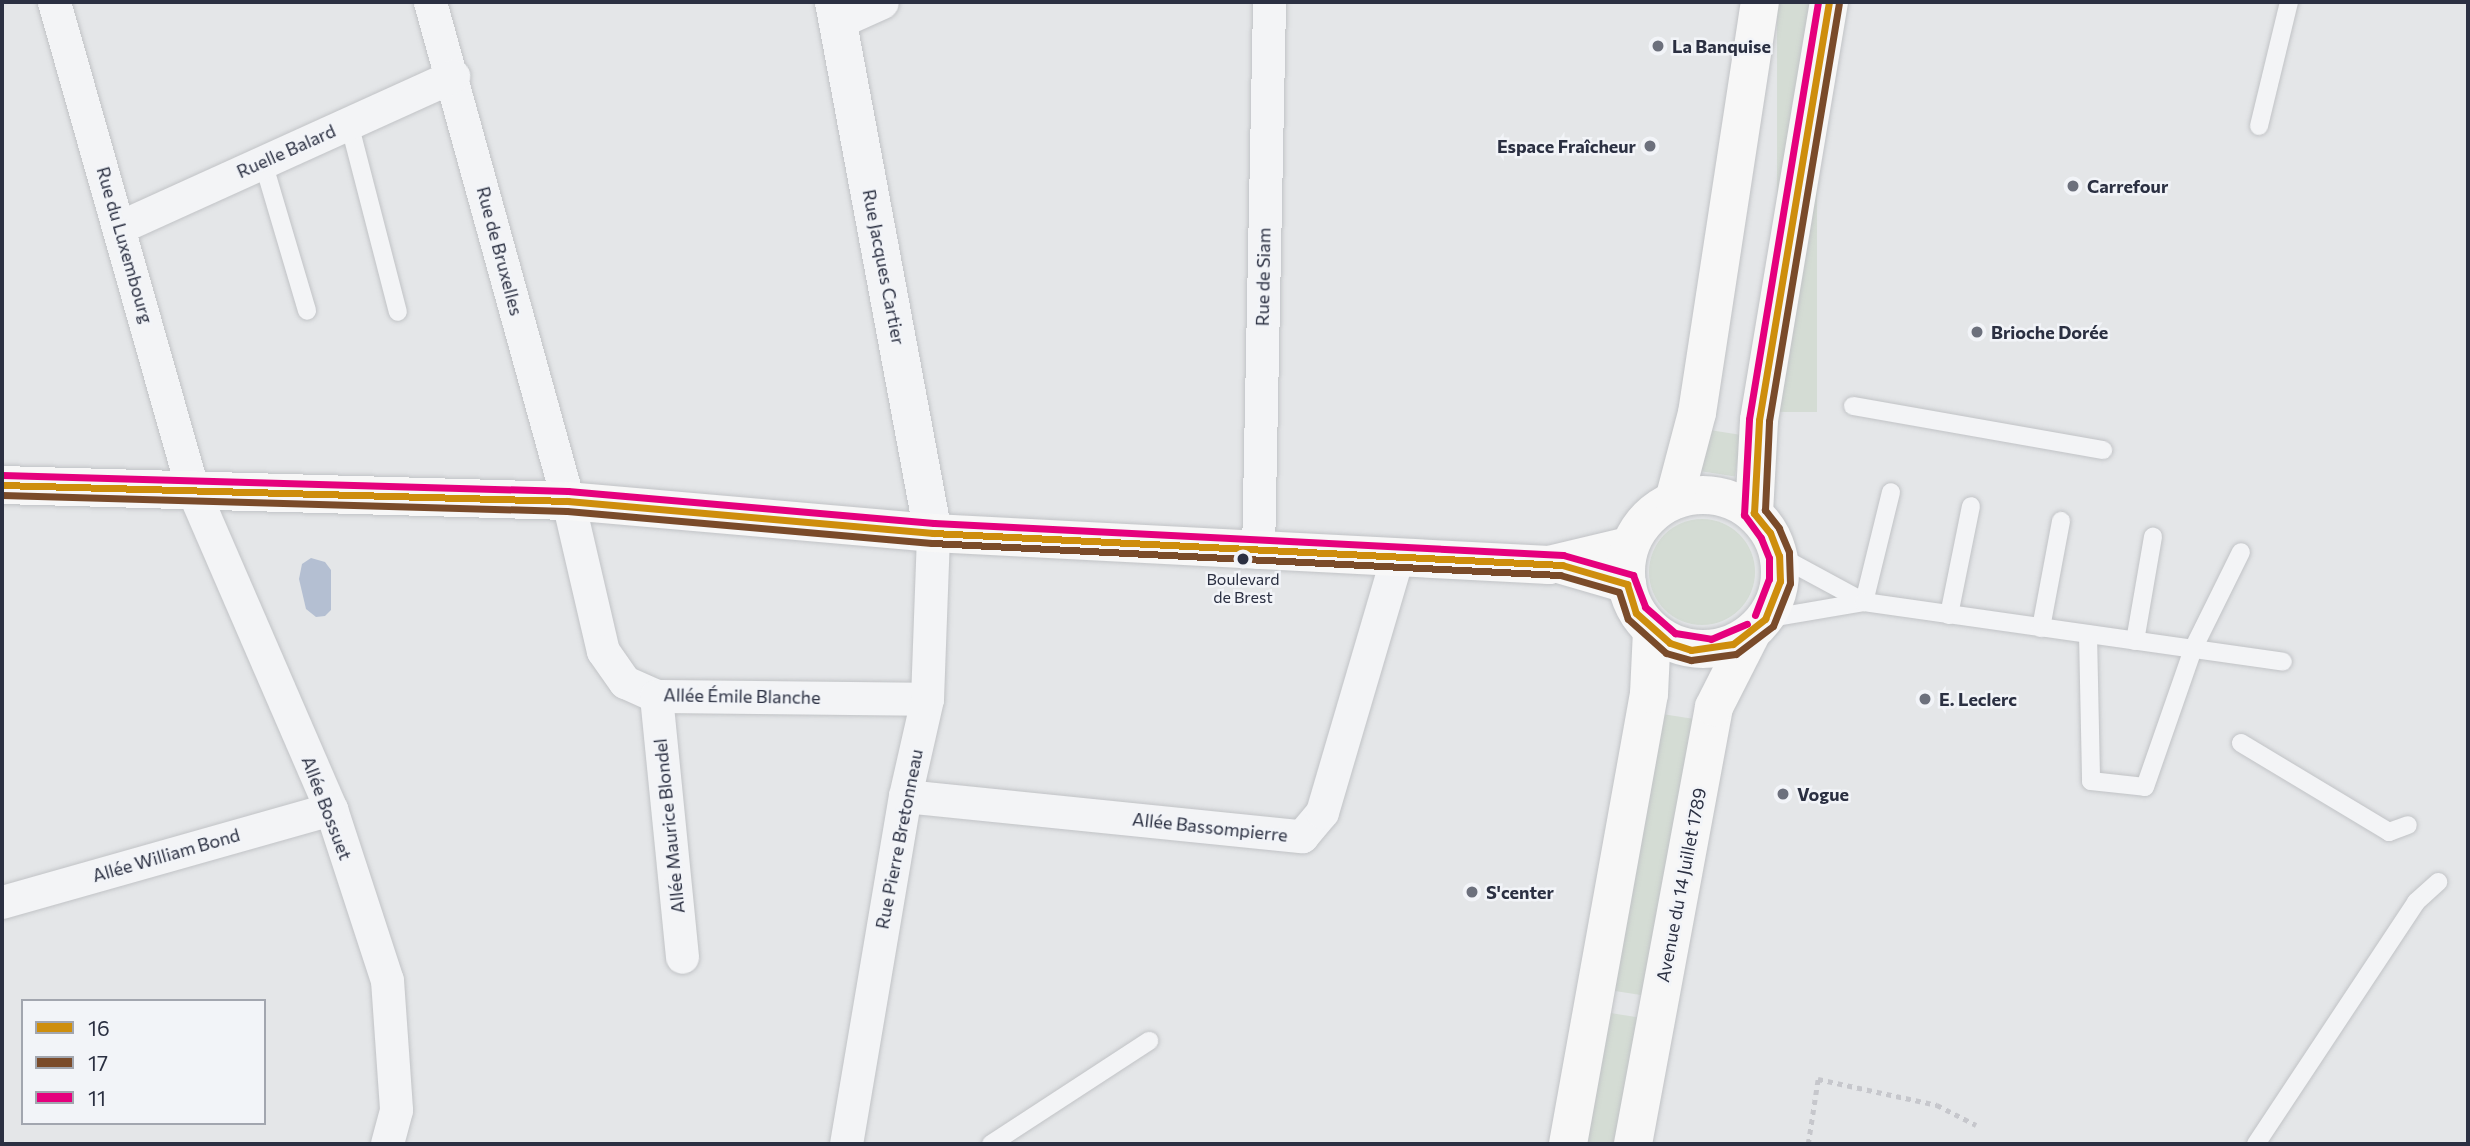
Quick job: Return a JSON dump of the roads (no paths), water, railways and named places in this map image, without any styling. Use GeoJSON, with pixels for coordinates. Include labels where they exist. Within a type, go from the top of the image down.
{"type":"FeatureCollection","features":[{"type":"Feature","properties":{"kind":"main road"},"geometry":{"type":"LineString","coordinates":[[1674,500],[1697,413],[1760,2]]}},
{"type":"Feature","properties":{"kind":"main road"},"geometry":{"type":"LineString","coordinates":[[1754,513],[1759,420],[1829,2]]}},
{"type":"Feature","properties":{"kind":"main road"},"geometry":{"type":"LineString","coordinates":[[2,485],[192,488],[568,501],[933,533],[1258,552],[1562,565],[1627,584]]}},
{"type":"Feature","properties":{"kind":"main road"},"geometry":{"type":"LineString","coordinates":[[1716,495],[1754,513],[1770,533],[1779,556],[1780,581],[1758,626],[1733,644],[1691,650],[1652,631],[1636,613],[1627,584],[1629,546],[1640,527],[1674,500],[1716,495]]}},
{"type":"Feature","properties":{"kind":"main road"},"geometry":{"type":"LineString","coordinates":[[1562,565],[1629,546]]}},
{"type":"Feature","properties":{"kind":"main road","name":"Avenue du 14 Juillet 1789"},"geometry":{"type":"LineString","coordinates":[[1633,1144],[1714,707],[1758,626]]}},
{"type":"Feature","properties":{"kind":"main road"},"geometry":{"type":"LineString","coordinates":[[1568,1144],[1649,694],[1652,631]]}},
{"type":"Feature","properties":{"kind":"street","name":"Rue du Luxembourg"},"geometry":{"type":"LineString","coordinates":[[54,2],[192,488]]}},
{"type":"Feature","properties":{"kind":"street","name":"Rue de Bruxelles"},"geometry":{"type":"LineString","coordinates":[[430,2],[453,76],[568,501]]}},
{"type":"Feature","properties":{"kind":"street"},"geometry":{"type":"LineString","coordinates":[[836,12],[882,2]]}},
{"type":"Feature","properties":{"kind":"street","name":"Rue de Siam"},"geometry":{"type":"LineString","coordinates":[[1258,552],[1269,2]]}},
{"type":"Feature","properties":{"kind":"street","name":"Rue Jacques Cartier"},"geometry":{"type":"LineString","coordinates":[[836,12],[933,533]]}},
{"type":"Feature","properties":{"kind":"street","name":"Ruelle Balard"},"geometry":{"type":"LineString","coordinates":[[120,227],[453,76]]}},
{"type":"Feature","properties":{"kind":"street","name":"Allée Bossuet"},"geometry":{"type":"LineString","coordinates":[[192,488],[331,809],[387,980],[396,1110],[387,1144]]}},
{"type":"Feature","properties":{"kind":"street","name":"Allée Émile Blanche"},"geometry":{"type":"LineString","coordinates":[[568,501],[603,651],[625,682],[656,696],[927,699]]}},
{"type":"Feature","properties":{"kind":"street","name":"Rue Pierre Bretonneau"},"geometry":{"type":"LineString","coordinates":[[846,1144],[905,796],[927,699],[933,533]]}},
{"type":"Feature","properties":{"kind":"street","name":"Allée Bassompierre"},"geometry":{"type":"LineString","coordinates":[[905,796],[1302,836],[1322,812],[1397,557]]}},
{"type":"Feature","properties":{"kind":"street","name":"Allée Maurice Blondel"},"geometry":{"type":"LineString","coordinates":[[656,696],[682,957]]}},
{"type":"Feature","properties":{"kind":"street","name":"Allée William Bond"},"geometry":{"type":"LineString","coordinates":[[2,902],[331,809]]}},
{"type":"Feature","properties":{"kind":"lane"},"geometry":{"type":"LineString","coordinates":[[2259,126],[2289,2]]}},
{"type":"Feature","properties":{"kind":"lane"},"geometry":{"type":"LineString","coordinates":[[349,123],[398,312]]}},
{"type":"Feature","properties":{"kind":"lane"},"geometry":{"type":"LineString","coordinates":[[263,162],[307,310]]}},
{"type":"Feature","properties":{"kind":"lane"},"geometry":{"type":"LineString","coordinates":[[1853,406],[2103,450]]}},
{"type":"Feature","properties":{"kind":"lane"},"geometry":{"type":"LineString","coordinates":[[1864,602],[1891,492]]}},
{"type":"Feature","properties":{"kind":"lane"},"geometry":{"type":"LineString","coordinates":[[1949,615],[1971,506]]}},
{"type":"Feature","properties":{"kind":"lane"},"geometry":{"type":"LineString","coordinates":[[2041,628],[2061,521]]}},
{"type":"Feature","properties":{"kind":"lane"},"geometry":{"type":"LineString","coordinates":[[2135,641],[2153,537]]}},
{"type":"Feature","properties":{"kind":"lane"},"geometry":{"type":"LineString","coordinates":[[2088,634],[2091,781],[2145,787],[2193,649],[2241,552]]}},
{"type":"Feature","properties":{"kind":"lane"},"geometry":{"type":"LineString","coordinates":[[1779,556],[1864,602],[2283,662]]}},
{"type":"Feature","properties":{"kind":"lane"},"geometry":{"type":"LineString","coordinates":[[1758,626],[1864,602]]}},
{"type":"Feature","properties":{"kind":"lane"},"geometry":{"type":"LineString","coordinates":[[2241,743],[2389,832],[2408,825]]}},
{"type":"Feature","properties":{"kind":"lane"},"geometry":{"type":"LineString","coordinates":[[2256,1144],[2416,902],[2438,882]]}},
{"type":"Feature","properties":{"kind":"lane"},"geometry":{"type":"LineString","coordinates":[[991,1144],[1149,1041]]}},
{"type":"Feature","properties":{"kind":"water"},"geometry":{"type":"Polygon","coordinates":[[[311,558],[325,562],[331,570],[331,610],[325,616],[316,617],[306,609],[299,579],[302,564],[311,558]]]}},
{"type":"Feature","properties":{"kind":"place","name":"La Banquise"},"geometry":{"type":"Point","coordinates":[1658,46]}},
{"type":"Feature","properties":{"kind":"place","name":"Espace Fraîcheur"},"geometry":{"type":"Point","coordinates":[1650,146]}},
{"type":"Feature","properties":{"kind":"place","name":"Carrefour"},"geometry":{"type":"Point","coordinates":[2073,186]}},
{"type":"Feature","properties":{"kind":"place","name":"Brioche Dorée"},"geometry":{"type":"Point","coordinates":[1977,332]}},
{"type":"Feature","properties":{"kind":"place","name":"Boulevard de Brest"},"geometry":{"type":"Point","coordinates":[1243,559]}},
{"type":"Feature","properties":{"kind":"place","name":"E. Leclerc"},"geometry":{"type":"Point","coordinates":[1925,699]}},
{"type":"Feature","properties":{"kind":"place","name":"Vogue"},"geometry":{"type":"Point","coordinates":[1783,794]}},
{"type":"Feature","properties":{"kind":"place","name":"S'center"},"geometry":{"type":"Point","coordinates":[1472,892]}}]}
